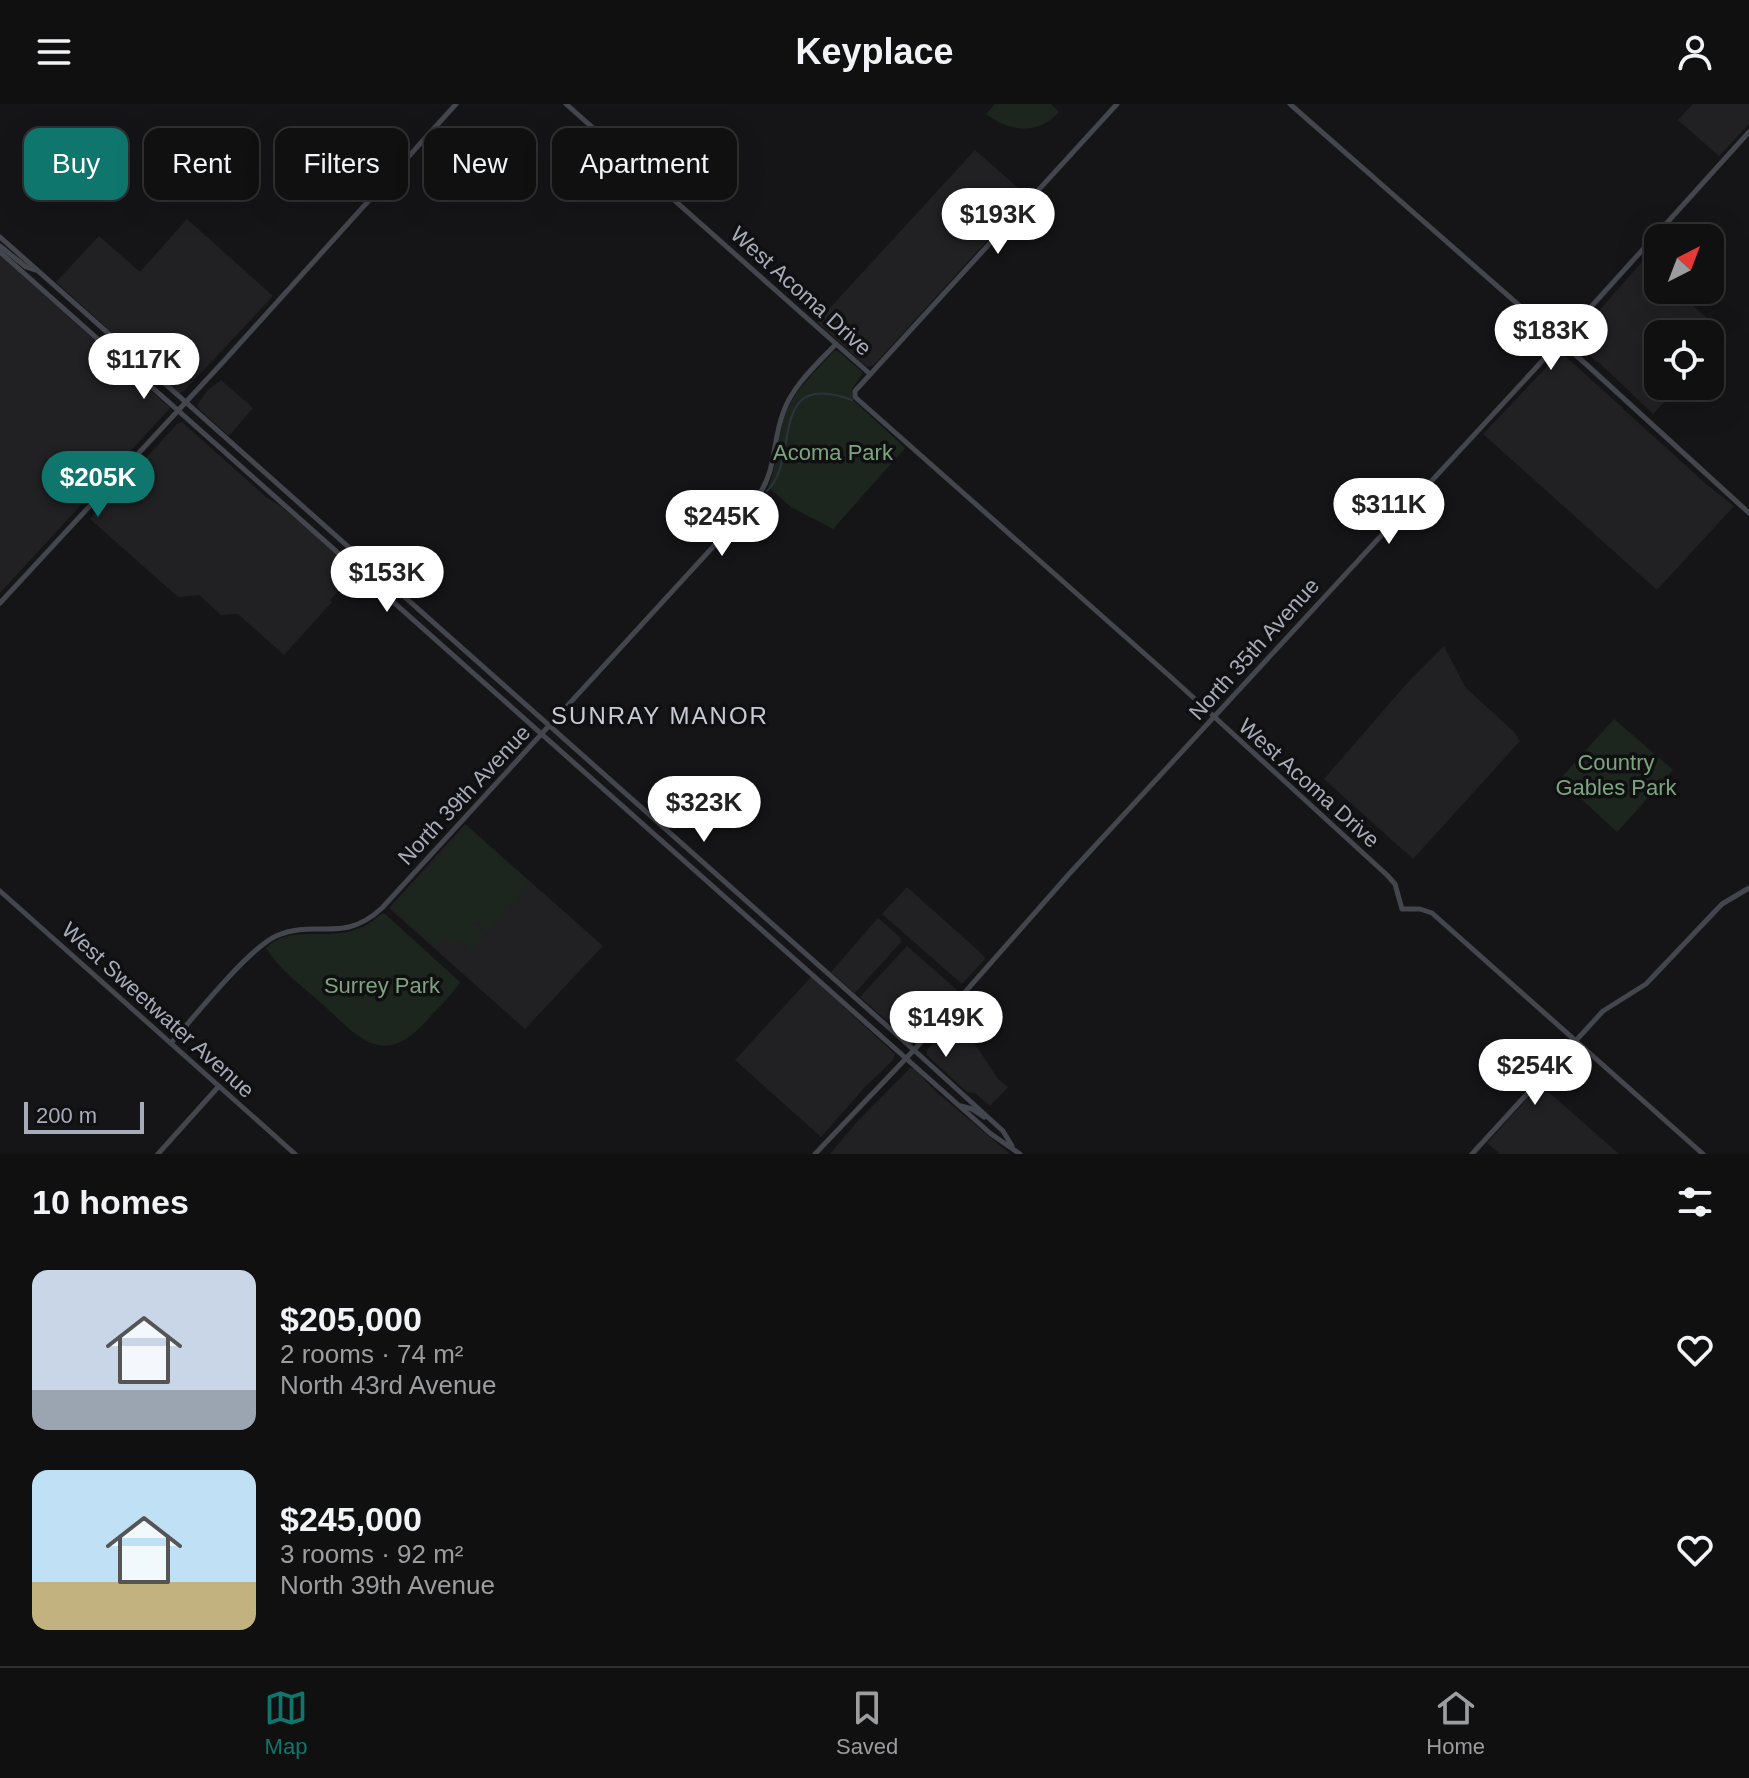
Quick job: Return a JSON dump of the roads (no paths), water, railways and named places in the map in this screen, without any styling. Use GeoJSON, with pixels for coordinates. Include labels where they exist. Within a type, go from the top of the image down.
{"type":"FeatureCollection","features":[{"type":"Feature","properties":{"kind":"main road"},"geometry":{"type":"LineString","coordinates":[[0,603],[178,412],[456,104]]}},
{"type":"Feature","properties":{"kind":"main road","name":"West Acoma Drive"},"geometry":{"type":"LineString","coordinates":[[566,104],[870,374],[855,394],[858,400],[1173,679],[1387,875],[1395,884],[1402,909],[1432,913],[1703,1154]]}},
{"type":"Feature","properties":{"kind":"main road"},"geometry":{"type":"LineString","coordinates":[[870,374],[1117,104]]}},
{"type":"Feature","properties":{"kind":"main road"},"geometry":{"type":"LineString","coordinates":[[1290,104],[1560,341],[1749,513]]}},
{"type":"Feature","properties":{"kind":"main road","name":"North 35th Avenue"},"geometry":{"type":"LineString","coordinates":[[815,1154],[914,1050],[1749,132]]}},
{"type":"Feature","properties":{"kind":"main road"},"geometry":{"type":"LineString","coordinates":[[0,237],[914,1050],[992,1121],[1020,1154]]}},
{"type":"Feature","properties":{"kind":"main road"},"geometry":{"type":"LineString","coordinates":[[0,249],[26,267],[36,270]]}},
{"type":"Feature","properties":{"kind":"main road"},"geometry":{"type":"LineString","coordinates":[[0,249],[178,412],[543,733],[993,1136],[1013,1147]]}},
{"type":"Feature","properties":{"kind":"main road"},"geometry":{"type":"LineString","coordinates":[[77,321],[84,313]]}},
{"type":"Feature","properties":{"kind":"main road","name":"North 39th Avenue"},"geometry":{"type":"LineString","coordinates":[[171,1043],[256,950],[270,939],[296,930],[345,929],[375,915],[755,501],[772,469],[780,423],[788,400],[836,344]]}},
{"type":"Feature","properties":{"kind":"main road"},"geometry":{"type":"LineString","coordinates":[[1472,1154],[1603,1011],[1651,979],[1722,904],[1748,890]]}},
{"type":"Feature","properties":{"kind":"main road","name":"West Sweetwater Avenue"},"geometry":{"type":"LineString","coordinates":[[0,891],[295,1154]]}},
{"type":"Feature","properties":{"kind":"main road"},"geometry":{"type":"LineString","coordinates":[[158,1154],[219,1086]]}},
{"type":"Feature","properties":{"kind":"main road"},"geometry":{"type":"LineString","coordinates":[[960,1106],[992,1121]]}},
{"type":"Feature","properties":{"kind":"waterway"},"geometry":{"type":"LineString","coordinates":[[767,491],[777,477],[796,407],[807,396],[825,393],[852,400]]}},
{"type":"Feature","properties":{"kind":"district","name":"SUNRAY MANOR"},"geometry":{"type":"Point","coordinates":[660,715]}},
{"type":"Feature","properties":{"kind":"park label","name":"Acoma Park"},"geometry":{"type":"Point","coordinates":[833,452]}},
{"type":"Feature","properties":{"kind":"park label","name":"Country Gables Park"},"geometry":{"type":"Point","coordinates":[1616,774]}},
{"type":"Feature","properties":{"kind":"park label","name":"Surrey Park"},"geometry":{"type":"Point","coordinates":[382,985]}}]}
